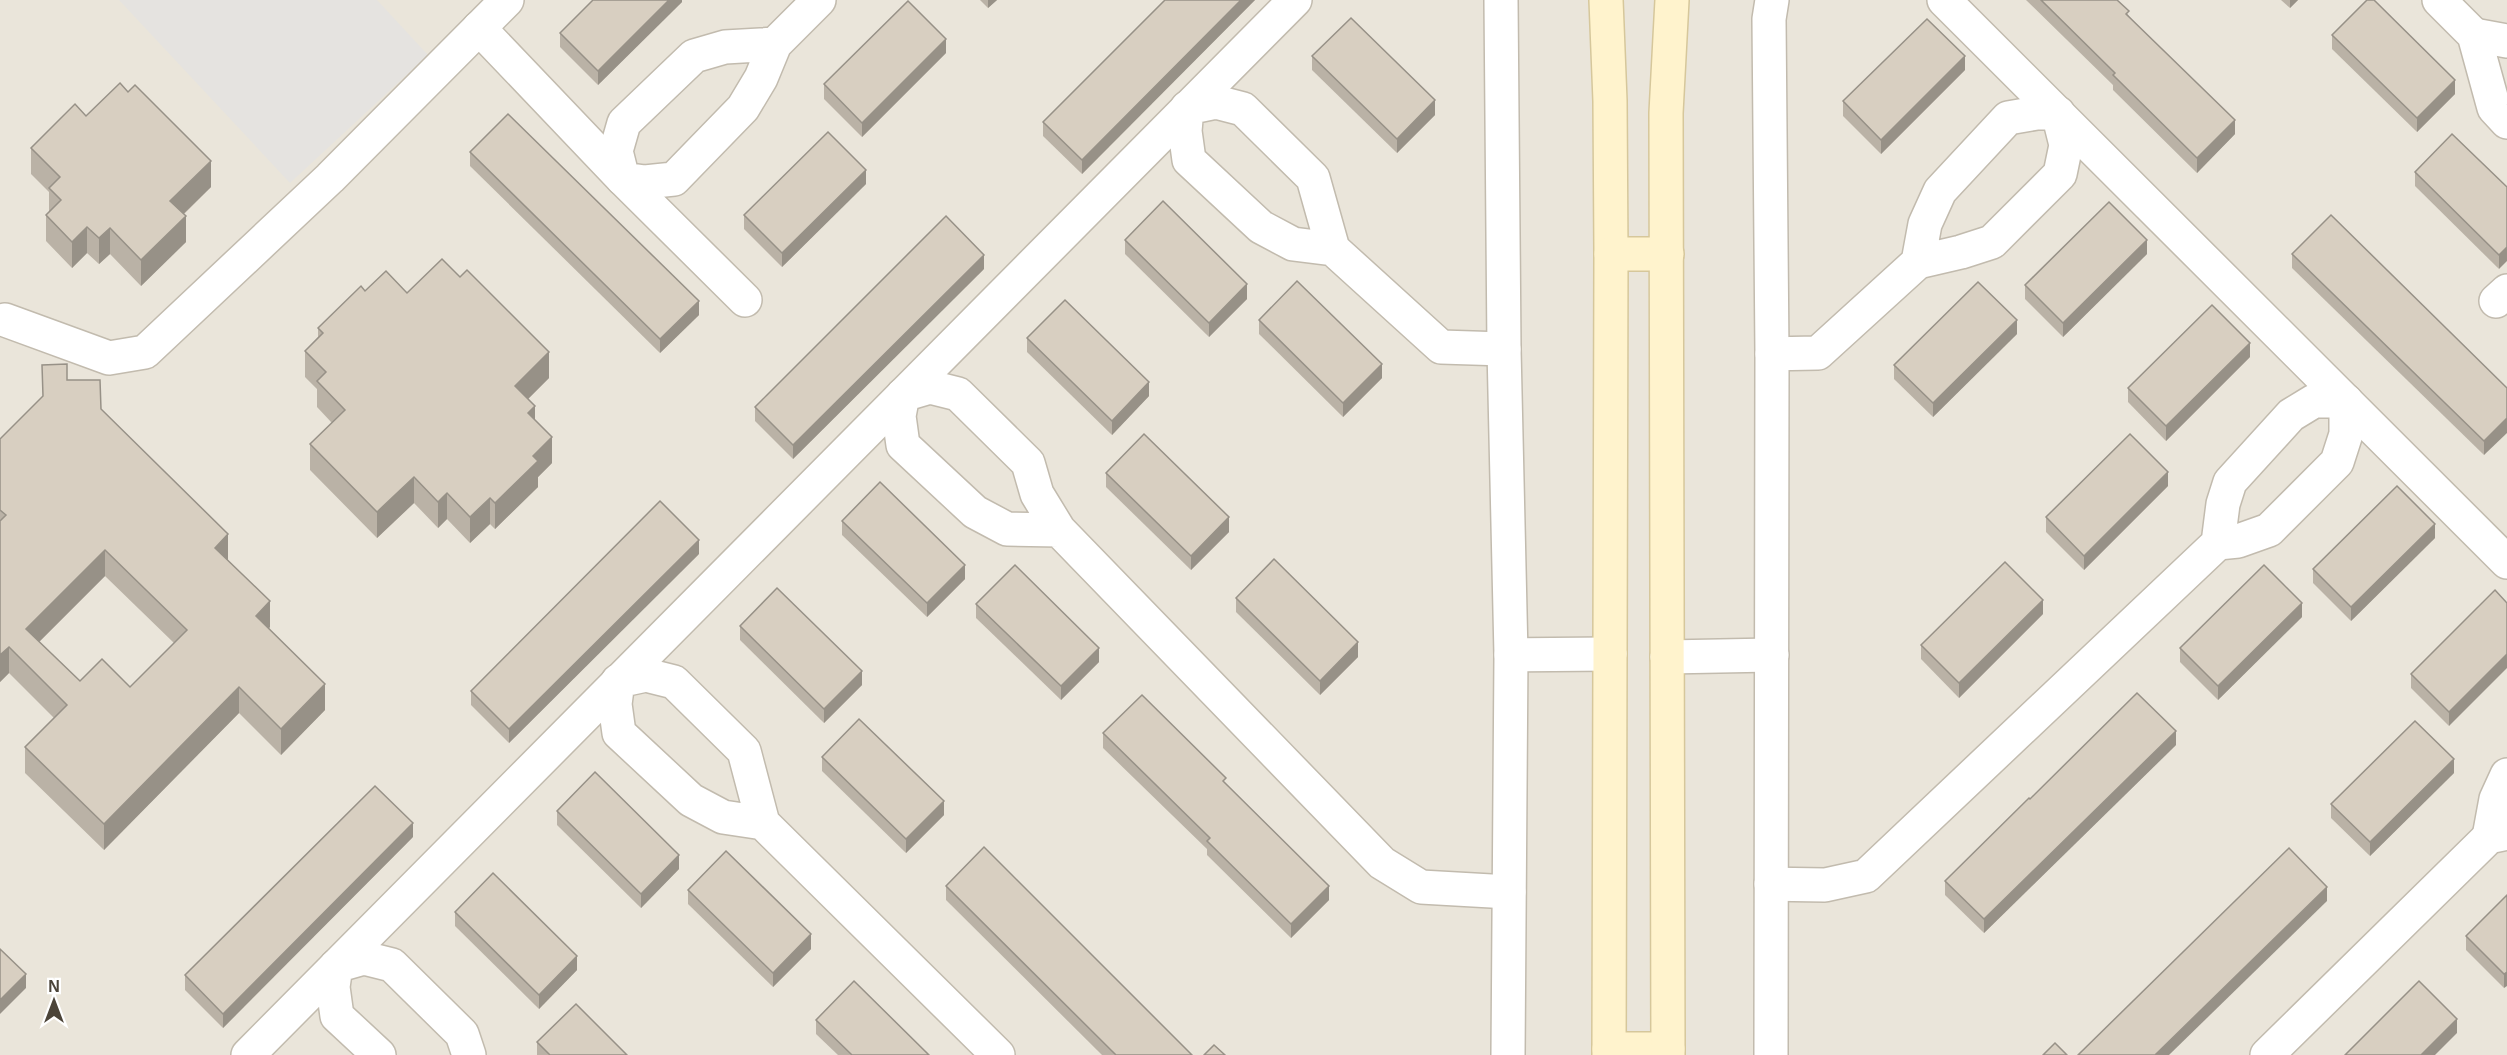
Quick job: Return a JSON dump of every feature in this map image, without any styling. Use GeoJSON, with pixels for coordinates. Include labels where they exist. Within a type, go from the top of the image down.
{"type":"FeatureCollection","features":[{"type":"Feature","properties":{"kind":"main road"},"geometry":{"type":"LineString","coordinates":[[1606,0],[1610,101],[1611,254],[1609,1052],[1668,1052],[1666,113],[1672,0]]}},
{"type":"Feature","properties":{"kind":"main road"},"geometry":{"type":"LineString","coordinates":[[1611,254],[1667,254]]}},
{"type":"Feature","properties":{"kind":"street"},"geometry":{"type":"LineString","coordinates":[[5,320],[110,358],[145,352],[330,178],[507,0]]}},
{"type":"Feature","properties":{"kind":"street"},"geometry":{"type":"LineString","coordinates":[[623,179],[645,182],[674,179],[743,108],[761,78],[775,44],[819,0]]}},
{"type":"Feature","properties":{"kind":"street"},"geometry":{"type":"LineString","coordinates":[[248,1055],[1295,0]]}},
{"type":"Feature","properties":{"kind":"street"},"geometry":{"type":"LineString","coordinates":[[1501,0],[1504,349],[1511,656],[1508,1055]]}},
{"type":"Feature","properties":{"kind":"street"},"geometry":{"type":"LineString","coordinates":[[1771,1055],[1772,354],[1769,31],[1772,0]]}},
{"type":"Feature","properties":{"kind":"street"},"geometry":{"type":"LineString","coordinates":[[1944,0],[2507,562]]}},
{"type":"Feature","properties":{"kind":"street"},"geometry":{"type":"LineString","coordinates":[[2439,0],[2475,35],[2494,108],[2507,122]]}},
{"type":"Feature","properties":{"kind":"street"},"geometry":{"type":"LineString","coordinates":[[479,28],[623,179],[746,300]]}},
{"type":"Feature","properties":{"kind":"street"},"geometry":{"type":"LineString","coordinates":[[2475,35],[2507,41]]}},
{"type":"Feature","properties":{"kind":"street"},"geometry":{"type":"LineString","coordinates":[[623,179],[616,151],[624,123],[694,56],[725,47],[775,44]]}},
{"type":"Feature","properties":{"kind":"street"},"geometry":{"type":"LineString","coordinates":[[1187,108],[1216,102],[1244,109],[1313,178],[1333,249],[1442,347],[1504,349]]}},
{"type":"Feature","properties":{"kind":"street"},"geometry":{"type":"LineString","coordinates":[[1187,108],[1185,131],[1189,160],[1261,227],[1293,244],[1333,249]]}},
{"type":"Feature","properties":{"kind":"street"},"geometry":{"type":"LineString","coordinates":[[1918,262],[1925,224],[1940,191],[2008,118],[2037,113],[2058,113]]}},
{"type":"Feature","properties":{"kind":"street"},"geometry":{"type":"LineString","coordinates":[[1772,354],[1818,353],[1918,262],[1992,242],[2060,174],[2066,145],[2058,113]]}},
{"type":"Feature","properties":{"kind":"street"},"geometry":{"type":"LineString","coordinates":[[903,395],[930,387],[957,394],[1028,464],[1037,494],[1059,530],[1382,863],[1421,887],[1509,892]]}},
{"type":"Feature","properties":{"kind":"street"},"geometry":{"type":"LineString","coordinates":[[903,395],[899,416],[903,445],[975,512],[1007,529],[1059,530]]}},
{"type":"Feature","properties":{"kind":"street"},"geometry":{"type":"LineString","coordinates":[[2218,543],[2223,504],[2230,482],[2291,415],[2314,401],[2346,401]]}},
{"type":"Feature","properties":{"kind":"street"},"geometry":{"type":"LineString","coordinates":[[1771,884],[1825,885],[1866,876],[2218,543],[2238,541],[2269,530],[2337,462],[2346,434],[2346,401]]}},
{"type":"Feature","properties":{"kind":"street"},"geometry":{"type":"LineString","coordinates":[[1511,656],[1610,654]]}},
{"type":"Feature","properties":{"kind":"street"},"geometry":{"type":"LineString","coordinates":[[1667,657],[1772,656]]}},
{"type":"Feature","properties":{"kind":"street"},"geometry":{"type":"LineString","coordinates":[[618,681],[646,675],[674,682],[744,751],[763,822],[999,1055]]}},
{"type":"Feature","properties":{"kind":"street"},"geometry":{"type":"LineString","coordinates":[[618,681],[615,704],[619,733],[691,800],[723,817],[763,822]]}},
{"type":"Feature","properties":{"kind":"street"},"geometry":{"type":"LineString","coordinates":[[2267,1055],[2498,835],[2496,799],[2507,775]]}},
{"type":"Feature","properties":{"kind":"street"},"geometry":{"type":"LineString","coordinates":[[336,966],[364,958],[392,964],[462,1034],[469,1055]]}},
{"type":"Feature","properties":{"kind":"street"},"geometry":{"type":"LineString","coordinates":[[336,966],[333,987],[337,1016],[379,1055]]}},
{"type":"Feature","properties":{"kind":"shaded area"},"geometry":{"type":"Polygon","coordinates":[[[0,0],[2507,0],[2507,1055],[0,1055],[0,0]]]}},
{"type":"Feature","properties":{"kind":"shaded area"},"geometry":{"type":"Polygon","coordinates":[[[119,0],[377,0],[428,55],[290,183],[119,0]]]}},
{"type":"Feature","properties":{"kind":"building"},"geometry":{"type":"Polygon","coordinates":[[[593,0],[669,0],[598,71],[560,33],[593,0]]]}},
{"type":"Feature","properties":{"kind":"building"},"geometry":{"type":"Polygon","coordinates":[[[1165,0],[1241,0],[1082,160],[1043,122],[1165,0]]]}},
{"type":"Feature","properties":{"kind":"building"},"geometry":{"type":"Polygon","coordinates":[[[2041,0],[2117,0],[2129,11],[2126,14],[2235,120],[2197,158],[2041,0]]]}},
{"type":"Feature","properties":{"kind":"building"},"geometry":{"type":"Polygon","coordinates":[[[2367,0],[2374,0],[2455,80],[2417,118],[2332,35],[2367,0]]]}},
{"type":"Feature","properties":{"kind":"building"},"geometry":{"type":"Polygon","coordinates":[[[908,1],[946,39],[862,123],[824,84],[908,1]]]}},
{"type":"Feature","properties":{"kind":"building"},"geometry":{"type":"Polygon","coordinates":[[[1351,18],[1435,100],[1397,139],[1312,56],[1351,18]]]}},
{"type":"Feature","properties":{"kind":"building"},"geometry":{"type":"Polygon","coordinates":[[[1927,19],[1965,56],[1881,140],[1843,101],[1927,19]]]}},
{"type":"Feature","properties":{"kind":"building"},"geometry":{"type":"Polygon","coordinates":[[[120,83],[128,92],[135,85],[211,161],[170,201],[186,216],[141,260],[110,228],[99,238],[87,227],[72,242],[46,215],[61,200],[49,188],[60,177],[31,148],[75,104],[86,116],[120,83]]]}},
{"type":"Feature","properties":{"kind":"building"},"geometry":{"type":"Polygon","coordinates":[[[508,114],[699,301],[660,339],[470,152],[508,114]]]}},
{"type":"Feature","properties":{"kind":"building"},"geometry":{"type":"Polygon","coordinates":[[[828,132],[866,170],[782,253],[744,215],[828,132]]]}},
{"type":"Feature","properties":{"kind":"building"},"geometry":{"type":"Polygon","coordinates":[[[2452,134],[2507,187],[2507,247],[2499,255],[2415,172],[2452,134]]]}},
{"type":"Feature","properties":{"kind":"building"},"geometry":{"type":"Polygon","coordinates":[[[1163,201],[1247,284],[1209,323],[1125,240],[1163,201]]]}},
{"type":"Feature","properties":{"kind":"building"},"geometry":{"type":"Polygon","coordinates":[[[2109,202],[2147,240],[2063,323],[2025,285],[2109,202]]]}},
{"type":"Feature","properties":{"kind":"building"},"geometry":{"type":"Polygon","coordinates":[[[2331,215],[2507,388],[2507,418],[2484,441],[2292,254],[2331,215]]]}},
{"type":"Feature","properties":{"kind":"building"},"geometry":{"type":"Polygon","coordinates":[[[946,216],[984,255],[793,445],[755,407],[946,216]]]}},
{"type":"Feature","properties":{"kind":"building"},"geometry":{"type":"Polygon","coordinates":[[[442,259],[460,277],[467,270],[549,352],[515,386],[535,406],[528,413],[552,437],[533,456],[538,461],[495,503],[490,498],[470,517],[447,493],[438,502],[414,477],[377,512],[310,444],[345,410],[317,381],[326,372],[305,351],[323,333],[318,328],[361,286],[365,291],[386,271],[407,293],[442,259]]]}},
{"type":"Feature","properties":{"kind":"building"},"geometry":{"type":"Polygon","coordinates":[[[1297,281],[1382,364],[1343,403],[1259,320],[1297,281]]]}},
{"type":"Feature","properties":{"kind":"building"},"geometry":{"type":"Polygon","coordinates":[[[1978,282],[2017,320],[1933,403],[1894,365],[1978,282]]]}},
{"type":"Feature","properties":{"kind":"building"},"geometry":{"type":"Polygon","coordinates":[[[1065,300],[1149,382],[1112,421],[1027,338],[1065,300]]]}},
{"type":"Feature","properties":{"kind":"building"},"geometry":{"type":"Polygon","coordinates":[[[2212,305],[2250,343],[2166,426],[2128,388],[2212,305]]]}},
{"type":"Feature","properties":{"kind":"building"},"geometry":{"type":"Polygon","coordinates":[[[67,364],[67,380],[100,380],[101,409],[228,534],[215,548],[270,601],[256,616],[325,684],[281,729],[239,687],[104,824],[25,747],[67,705],[9,647],[0,655],[0,521],[6,515],[0,510],[0,439],[43,396],[42,365],[67,364]],[[105,550],[26,629],[80,681],[102,659],[130,687],[187,630],[105,550]]]}},
{"type":"Feature","properties":{"kind":"building"},"geometry":{"type":"Polygon","coordinates":[[[1144,434],[1229,517],[1191,556],[1106,473],[1144,434]]]}},
{"type":"Feature","properties":{"kind":"building"},"geometry":{"type":"Polygon","coordinates":[[[2130,434],[2168,472],[2084,556],[2046,517],[2130,434]]]}},
{"type":"Feature","properties":{"kind":"building"},"geometry":{"type":"Polygon","coordinates":[[[880,482],[965,565],[927,603],[842,521],[880,482]]]}},
{"type":"Feature","properties":{"kind":"building"},"geometry":{"type":"Polygon","coordinates":[[[2397,486],[2435,524],[2351,607],[2313,569],[2397,486]]]}},
{"type":"Feature","properties":{"kind":"building"},"geometry":{"type":"Polygon","coordinates":[[[660,501],[699,540],[509,729],[471,691],[660,501]]]}},
{"type":"Feature","properties":{"kind":"building"},"geometry":{"type":"Polygon","coordinates":[[[1274,559],[1358,642],[1320,681],[1236,598],[1274,559]]]}},
{"type":"Feature","properties":{"kind":"building"},"geometry":{"type":"Polygon","coordinates":[[[2005,562],[2043,600],[1959,683],[1921,645],[2005,562]]]}},
{"type":"Feature","properties":{"kind":"building"},"geometry":{"type":"Polygon","coordinates":[[[1015,565],[1099,648],[1061,686],[976,604],[1015,565]]]}},
{"type":"Feature","properties":{"kind":"building"},"geometry":{"type":"Polygon","coordinates":[[[2264,565],[2302,603],[2218,686],[2180,648],[2264,565]]]}},
{"type":"Feature","properties":{"kind":"building"},"geometry":{"type":"Polygon","coordinates":[[[777,588],[862,671],[824,709],[740,626],[777,588]]]}},
{"type":"Feature","properties":{"kind":"building"},"geometry":{"type":"Polygon","coordinates":[[[2495,590],[2507,603],[2507,654],[2449,712],[2411,674],[2495,590]]]}},
{"type":"Feature","properties":{"kind":"building"},"geometry":{"type":"Polygon","coordinates":[[[2137,693],[2176,731],[1984,919],[1945,881],[2137,693]]]}},
{"type":"Feature","properties":{"kind":"building"},"geometry":{"type":"Polygon","coordinates":[[[1142,695],[1226,778],[1223,781],[1329,886],[1291,924],[1207,841],[1210,838],[1103,733],[1142,695]]]}},
{"type":"Feature","properties":{"kind":"building"},"geometry":{"type":"Polygon","coordinates":[[[859,719],[944,801],[906,839],[822,757],[859,719]]]}},
{"type":"Feature","properties":{"kind":"building"},"geometry":{"type":"Polygon","coordinates":[[[2415,721],[2454,759],[2370,842],[2331,804],[2415,721]]]}},
{"type":"Feature","properties":{"kind":"building"},"geometry":{"type":"Polygon","coordinates":[[[595,772],[679,855],[641,894],[557,811],[595,772]]]}},
{"type":"Feature","properties":{"kind":"building"},"geometry":{"type":"Polygon","coordinates":[[[375,786],[413,823],[223,1014],[185,975],[375,786]]]}},
{"type":"Feature","properties":{"kind":"building"},"geometry":{"type":"Polygon","coordinates":[[[984,847],[1192,1055],[1116,1055],[946,886],[984,847]]]}},
{"type":"Feature","properties":{"kind":"building"},"geometry":{"type":"Polygon","coordinates":[[[2289,848],[2327,887],[2155,1055],[2078,1055],[2289,848]]]}},
{"type":"Feature","properties":{"kind":"building"},"geometry":{"type":"Polygon","coordinates":[[[726,851],[811,934],[773,973],[688,890],[726,851]]]}},
{"type":"Feature","properties":{"kind":"building"},"geometry":{"type":"Polygon","coordinates":[[[493,873],[577,956],[539,995],[455,912],[493,873]]]}},
{"type":"Feature","properties":{"kind":"building"},"geometry":{"type":"Polygon","coordinates":[[[2507,895],[2507,972],[2504,974],[2466,936],[2507,895]]]}},
{"type":"Feature","properties":{"kind":"building"},"geometry":{"type":"Polygon","coordinates":[[[0,949],[26,974],[0,1000],[0,949]]]}},
{"type":"Feature","properties":{"kind":"building"},"geometry":{"type":"Polygon","coordinates":[[[854,981],[929,1055],[852,1055],[816,1020],[854,981]]]}},
{"type":"Feature","properties":{"kind":"building"},"geometry":{"type":"Polygon","coordinates":[[[2419,981],[2457,1019],[2421,1055],[2345,1055],[2419,981]]]}},
{"type":"Feature","properties":{"kind":"building"},"geometry":{"type":"Polygon","coordinates":[[[576,1004],[627,1055],[550,1055],[537,1042],[576,1004]]]}},
{"type":"Feature","properties":{"kind":"building"},"geometry":{"type":"Polygon","coordinates":[[[2055,1043],[2067,1055],[2043,1055],[2055,1043]]]}},
{"type":"Feature","properties":{"kind":"building"},"geometry":{"type":"Polygon","coordinates":[[[1214,1045],[1225,1055],[1204,1055],[1214,1045]]]}}]}
